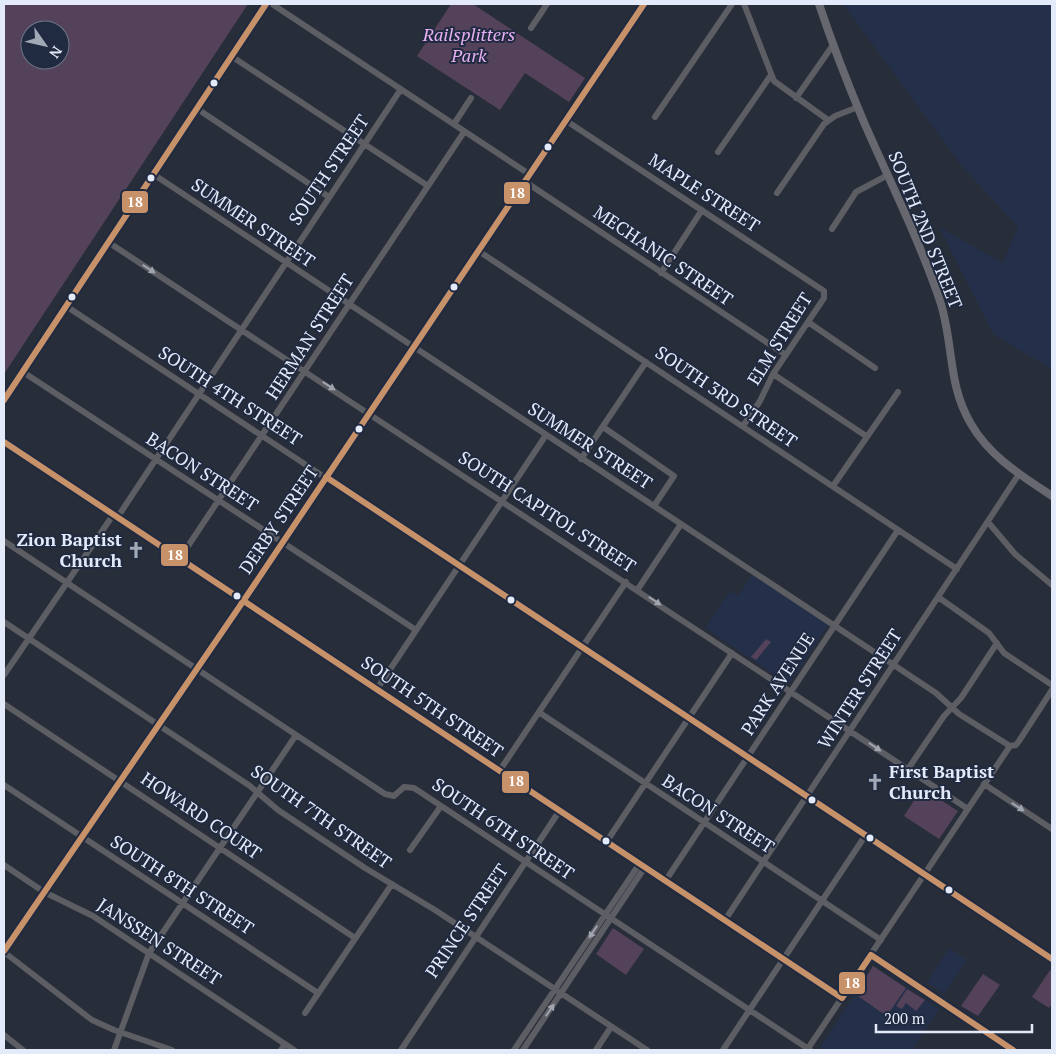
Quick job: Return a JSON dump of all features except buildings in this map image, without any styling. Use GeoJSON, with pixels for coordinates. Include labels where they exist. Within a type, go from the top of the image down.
{"type":"FeatureCollection","features":[{"type":"Feature","properties":{"kind":"main road","name":"DERBY STREET"},"geometry":{"type":"LineString","coordinates":[[4,949],[244,600],[477,250],[644,4]]}},
{"type":"Feature","properties":{"kind":"main road","name":"SOUTH 2ND STREET"},"geometry":{"type":"LineString","coordinates":[[819,4],[858,107],[940,301],[946,322],[952,376],[958,398],[971,424],[985,444],[1020,474],[1052,496]]}},
{"type":"Feature","properties":{"kind":"street"},"geometry":{"type":"LineString","coordinates":[[4,400],[266,4]]}},
{"type":"Feature","properties":{"kind":"street","name":"MECHANIC STREET"},"geometry":{"type":"LineString","coordinates":[[272,4],[454,124],[661,273],[786,355]]}},
{"type":"Feature","properties":{"kind":"street"},"geometry":{"type":"LineString","coordinates":[[531,28],[547,4]]}},
{"type":"Feature","properties":{"kind":"street"},"geometry":{"type":"LineString","coordinates":[[655,117],[732,4]]}},
{"type":"Feature","properties":{"kind":"street"},"geometry":{"type":"LineString","coordinates":[[744,4],[771,75],[779,86],[828,120]]}},
{"type":"Feature","properties":{"kind":"street"},"geometry":{"type":"LineString","coordinates":[[796,98],[833,45]]}},
{"type":"Feature","properties":{"kind":"street"},"geometry":{"type":"LineString","coordinates":[[231,56],[428,186]]}},
{"type":"Feature","properties":{"kind":"street"},"geometry":{"type":"LineString","coordinates":[[718,152],[771,75]]}},
{"type":"Feature","properties":{"kind":"street","name":"SOUTH STREET"},"geometry":{"type":"LineString","coordinates":[[4,675],[67,582],[156,460],[401,89]]}},
{"type":"Feature","properties":{"kind":"street"},"geometry":{"type":"LineString","coordinates":[[454,124],[471,98]]}},
{"type":"Feature","properties":{"kind":"street"},"geometry":{"type":"LineString","coordinates":[[777,193],[828,120],[858,107]]}},
{"type":"Feature","properties":{"kind":"street"},"geometry":{"type":"LineString","coordinates":[[196,108],[330,197]]}},
{"type":"Feature","properties":{"kind":"street","name":"MAPLE STREET"},"geometry":{"type":"LineString","coordinates":[[566,120],[825,292]]}},
{"type":"Feature","properties":{"kind":"street","name":"HERMAN STREET"},"geometry":{"type":"LineString","coordinates":[[180,558],[464,132]]}},
{"type":"Feature","properties":{"kind":"street","name":"SUMMER STREET"},"geometry":{"type":"LineString","coordinates":[[153,174],[894,665],[959,714],[1010,746]]}},
{"type":"Feature","properties":{"kind":"street"},"geometry":{"type":"LineString","coordinates":[[832,229],[856,192],[888,175]]}},
{"type":"Feature","properties":{"kind":"street"},"geometry":{"type":"LineString","coordinates":[[661,273],[702,210]]}},
{"type":"Feature","properties":{"kind":"street","name":"SOUTH CAPITOL STREET"},"geometry":{"type":"LineString","coordinates":[[108,242],[638,589],[968,809]]}},
{"type":"Feature","properties":{"kind":"street","name":"SOUTH 3RD STREET"},"geometry":{"type":"LineString","coordinates":[[477,250],[957,569]]}},
{"type":"Feature","properties":{"kind":"street","name":"ELM STREET"},"geometry":{"type":"LineString","coordinates":[[743,426],[760,401],[773,374],[824,298],[825,292]]}},
{"type":"Feature","properties":{"kind":"street","name":"SOUTH 4TH STREET"},"geometry":{"type":"LineString","coordinates":[[66,306],[1052,959]]}},
{"type":"Feature","properties":{"kind":"street"},"geometry":{"type":"LineString","coordinates":[[808,322],[876,368]]}},
{"type":"Feature","properties":{"kind":"street"},"geometry":{"type":"LineString","coordinates":[[581,459],[646,362]]}},
{"type":"Feature","properties":{"kind":"street","name":"BACON STREET"},"geometry":{"type":"LineString","coordinates":[[22,372],[416,630]]}},
{"type":"Feature","properties":{"kind":"street"},"geometry":{"type":"LineString","coordinates":[[773,374],[866,436]]}},
{"type":"Feature","properties":{"kind":"street"},"geometry":{"type":"LineString","coordinates":[[833,486],[898,392]]}},
{"type":"Feature","properties":{"kind":"street"},"geometry":{"type":"LineString","coordinates":[[603,427],[674,476],[654,506]]}},
{"type":"Feature","properties":{"kind":"street"},"geometry":{"type":"LineString","coordinates":[[377,689],[546,435]]}},
{"type":"Feature","properties":{"kind":"street","name":"SOUTH 5TH STREET"},"geometry":{"type":"LineString","coordinates":[[4,442],[842,998]]}},
{"type":"Feature","properties":{"kind":"street","name":"WINTER STREET"},"geometry":{"type":"LineString","coordinates":[[725,920],[1020,474]]}},
{"type":"Feature","properties":{"kind":"street"},"geometry":{"type":"LineString","coordinates":[[988,522],[1015,554],[1052,585]]}},
{"type":"Feature","properties":{"kind":"street"},"geometry":{"type":"LineString","coordinates":[[638,589],[681,524]]}},
{"type":"Feature","properties":{"kind":"street","name":"PARK AVENUE"},"geometry":{"type":"LineString","coordinates":[[666,880],[898,530]]}},
{"type":"Feature","properties":{"kind":"street","name":"SOUTH 6TH STREET"},"geometry":{"type":"LineString","coordinates":[[4,541],[389,796],[396,796],[404,787],[410,786],[809,1050]]}},
{"type":"Feature","properties":{"kind":"street"},"geometry":{"type":"LineString","coordinates":[[500,770],[626,582]]}},
{"type":"Feature","properties":{"kind":"street"},"geometry":{"type":"LineString","coordinates":[[938,597],[986,631],[1004,653],[1052,685]]}},
{"type":"Feature","properties":{"kind":"street","name":"SOUTH 7TH STREET"},"geometry":{"type":"LineString","coordinates":[[4,622],[258,792],[278,810],[364,868],[475,936],[647,1050]]}},
{"type":"Feature","properties":{"kind":"street"},"geometry":{"type":"LineString","coordinates":[[908,769],[944,716],[961,698],[996,643]]}},
{"type":"Feature","properties":{"kind":"street"},"geometry":{"type":"LineString","coordinates":[[607,841],[732,653]]}},
{"type":"Feature","properties":{"kind":"street"},"geometry":{"type":"LineString","coordinates":[[809,1050],[984,784],[1010,746],[1016,745],[1019,741],[1052,690]]}},
{"type":"Feature","properties":{"kind":"street","name":"HOWARD COURT"},"geometry":{"type":"LineString","coordinates":[[4,704],[356,938]]}},
{"type":"Feature","properties":{"kind":"street","name":"BACON STREET"},"geometry":{"type":"LineString","coordinates":[[540,712],[881,940]]}},
{"type":"Feature","properties":{"kind":"street"},"geometry":{"type":"LineString","coordinates":[[114,1050],[148,953],[296,734]]}},
{"type":"Feature","properties":{"kind":"street"},"geometry":{"type":"LineString","coordinates":[[984,784],[1052,829]]}},
{"type":"Feature","properties":{"kind":"street","name":"SOUTH 8TH STREET"},"geometry":{"type":"LineString","coordinates":[[4,785],[318,993]]}},
{"type":"Feature","properties":{"kind":"street"},"geometry":{"type":"LineString","coordinates":[[410,850],[441,806]]}},
{"type":"Feature","properties":{"kind":"street","name":"PRINCE STREET"},"geometry":{"type":"LineString","coordinates":[[401,1050],[560,810]]}},
{"type":"Feature","properties":{"kind":"street"},"geometry":{"type":"LineString","coordinates":[[723,1050],[865,836]]}},
{"type":"Feature","properties":{"kind":"street","name":"JANSSEN STREET"},"geometry":{"type":"LineString","coordinates":[[4,865],[44,892],[93,916],[294,1050]]}},
{"type":"Feature","properties":{"kind":"street"},"geometry":{"type":"LineString","coordinates":[[523,1050],[558,992],[642,865]]}},
{"type":"Feature","properties":{"kind":"street"},"geometry":{"type":"LineString","coordinates":[[305,1012],[392,884]]}},
{"type":"Feature","properties":{"kind":"street"},"geometry":{"type":"LineString","coordinates":[[4,949],[87,1016],[120,1033],[172,1050]]}},
{"type":"Feature","properties":{"kind":"street"},"geometry":{"type":"LineString","coordinates":[[871,956],[1013,1050]]}},
{"type":"Feature","properties":{"kind":"street"},"geometry":{"type":"LineString","coordinates":[[514,1050],[558,992]]}},
{"type":"Feature","properties":{"kind":"street"},"geometry":{"type":"LineString","coordinates":[[596,1050],[611,1027]]}},
{"type":"Feature","properties":{"kind":"street"},"geometry":{"type":"LineString","coordinates":[[4,1035],[14,1048],[23,1050]]}},
{"type":"Feature","properties":{"kind":"street"},"geometry":{"type":"LineString","coordinates":[[281,1050],[285,1044]]}},
{"type":"Feature","properties":{"kind":"shaded area"},"geometry":{"type":"Polygon","coordinates":[[[843,4],[1052,4],[1052,369],[994,335],[939,227],[1003,263],[1018,227],[961,165],[843,4]]]}},
{"type":"Feature","properties":{"kind":"shaded area"},"geometry":{"type":"Polygon","coordinates":[[[752,575],[828,625],[789,684],[705,628],[730,591],[738,596],[752,575]]]}},
{"type":"Feature","properties":{"kind":"shaded area"},"geometry":{"type":"Polygon","coordinates":[[[949,948],[967,960],[944,994],[927,982],[949,948]]]}},
{"type":"Feature","properties":{"kind":"shaded area"},"geometry":{"type":"Polygon","coordinates":[[[873,966],[939,1009],[914,1047],[919,1050],[825,1050],[820,1047],[873,966]]]}},
{"type":"Feature","properties":{"kind":"green space"},"geometry":{"type":"Polygon","coordinates":[[[4,4],[248,4],[4,374],[4,4]]]}},
{"type":"Feature","properties":{"kind":"green space","name":"Railsplitters Park"},"geometry":{"type":"Polygon","coordinates":[[[451,4],[473,4],[585,78],[569,102],[525,73],[500,110],[417,56],[451,4]]]}},
{"type":"Feature","properties":{"kind":"green space"},"geometry":{"type":"Polygon","coordinates":[[[766,639],[771,642],[756,660],[751,657],[766,639]]]}},
{"type":"Feature","properties":{"kind":"green space"},"geometry":{"type":"Polygon","coordinates":[[[922,788],[958,811],[939,839],[904,816],[922,788]]]}},
{"type":"Feature","properties":{"kind":"green space"},"geometry":{"type":"Polygon","coordinates":[[[613,928],[644,949],[626,975],[596,954],[613,928]]]}},
{"type":"Feature","properties":{"kind":"green space"},"geometry":{"type":"Polygon","coordinates":[[[873,966],[906,988],[888,1014],[885,1015],[855,994],[873,966]]]}},
{"type":"Feature","properties":{"kind":"green space"},"geometry":{"type":"Polygon","coordinates":[[[1050,970],[1052,972],[1052,1003],[1049,1008],[1032,997],[1050,970]]]}},
{"type":"Feature","properties":{"kind":"green space"},"geometry":{"type":"Polygon","coordinates":[[[983,974],[1000,985],[978,1016],[961,1006],[983,974]]]}},
{"type":"Feature","properties":{"kind":"green space"},"geometry":{"type":"Polygon","coordinates":[[[907,989],[925,1000],[916,1011],[906,1003],[902,1009],[896,1006],[907,989]]]}},
{"type":"Feature","properties":{"kind":"transit line","name":"18"},"geometry":{"type":"LineString","coordinates":[[4,400],[266,4]]}},
{"type":"Feature","properties":{"kind":"transit line","name":"18"},"geometry":{"type":"LineString","coordinates":[[4,951],[244,600],[644,4]]}},
{"type":"Feature","properties":{"kind":"transit line","name":"18"},"geometry":{"type":"LineString","coordinates":[[4,442],[842,998],[871,955],[1013,1050]]}},
{"type":"Feature","properties":{"kind":"transit line","name":"18"},"geometry":{"type":"LineString","coordinates":[[326,477],[1052,959]]}},
{"type":"Feature","properties":{"kind":"place","name":"Zion Baptist Church"},"geometry":{"type":"Point","coordinates":[136,550]}},
{"type":"Feature","properties":{"kind":"place","name":"First Baptist Church"},"geometry":{"type":"Point","coordinates":[875,782]}}]}
